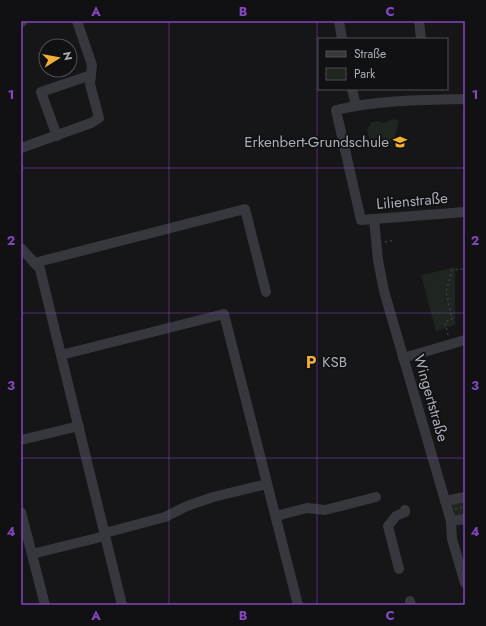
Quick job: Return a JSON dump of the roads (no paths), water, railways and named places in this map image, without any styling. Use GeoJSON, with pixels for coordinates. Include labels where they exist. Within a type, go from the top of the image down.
{"type":"FeatureCollection","features":[{"type":"Feature","properties":{"kind":"street"},"geometry":{"type":"LineString","coordinates":[[21,148],[96,122],[99,118],[90,84],[92,65],[76,21]]}},
{"type":"Feature","properties":{"kind":"street"},"geometry":{"type":"LineString","coordinates":[[339,21],[342,38]]}},
{"type":"Feature","properties":{"kind":"street"},"geometry":{"type":"LineString","coordinates":[[419,21],[421,38]]}},
{"type":"Feature","properties":{"kind":"street"},"geometry":{"type":"LineString","coordinates":[[56,136],[41,92],[91,75]]}},
{"type":"Feature","properties":{"kind":"street"},"geometry":{"type":"LineString","coordinates":[[352,90],[356,106],[426,100],[465,99]]}},
{"type":"Feature","properties":{"kind":"street"},"geometry":{"type":"LineString","coordinates":[[425,90],[426,100]]}},
{"type":"Feature","properties":{"kind":"street","name":"Lilienstraße"},"geometry":{"type":"LineString","coordinates":[[356,106],[336,110],[361,220],[465,212]]}},
{"type":"Feature","properties":{"kind":"street"},"geometry":{"type":"LineString","coordinates":[[34,263],[245,209],[266,292]]}},
{"type":"Feature","properties":{"kind":"street","name":"Wingertstraße"},"geometry":{"type":"LineString","coordinates":[[374,219],[376,243],[384,291],[451,521],[452,539],[465,583]]}},
{"type":"Feature","properties":{"kind":"street"},"geometry":{"type":"LineString","coordinates":[[21,248],[40,269],[122,605]]}},
{"type":"Feature","properties":{"kind":"street"},"geometry":{"type":"LineString","coordinates":[[62,355],[224,314],[298,605]]}},
{"type":"Feature","properties":{"kind":"street"},"geometry":{"type":"LineString","coordinates":[[403,358],[465,340]]}},
{"type":"Feature","properties":{"kind":"street"},"geometry":{"type":"LineString","coordinates":[[21,440],[79,426]]}},
{"type":"Feature","properties":{"kind":"street"},"geometry":{"type":"LineString","coordinates":[[32,554],[165,517],[187,506],[207,499],[267,484]]}},
{"type":"Feature","properties":{"kind":"street"},"geometry":{"type":"LineString","coordinates":[[276,516],[307,508],[325,510],[376,497]]}},
{"type":"Feature","properties":{"kind":"street"},"geometry":{"type":"LineString","coordinates":[[445,501],[465,497]]}},
{"type":"Feature","properties":{"kind":"street"},"geometry":{"type":"LineString","coordinates":[[399,569],[388,526],[396,516],[405,512],[405,510]]}},
{"type":"Feature","properties":{"kind":"street"},"geometry":{"type":"LineString","coordinates":[[21,512],[45,605]]}},
{"type":"Feature","properties":{"kind":"street"},"geometry":{"type":"LineString","coordinates":[[451,521],[465,519]]}},
{"type":"Feature","properties":{"kind":"place","name":"Erkenbert-Grundschule"},"geometry":{"type":"Point","coordinates":[400,142]}},
{"type":"Feature","properties":{"kind":"place","name":"KSB"},"geometry":{"type":"Point","coordinates":[311,362]}}]}
